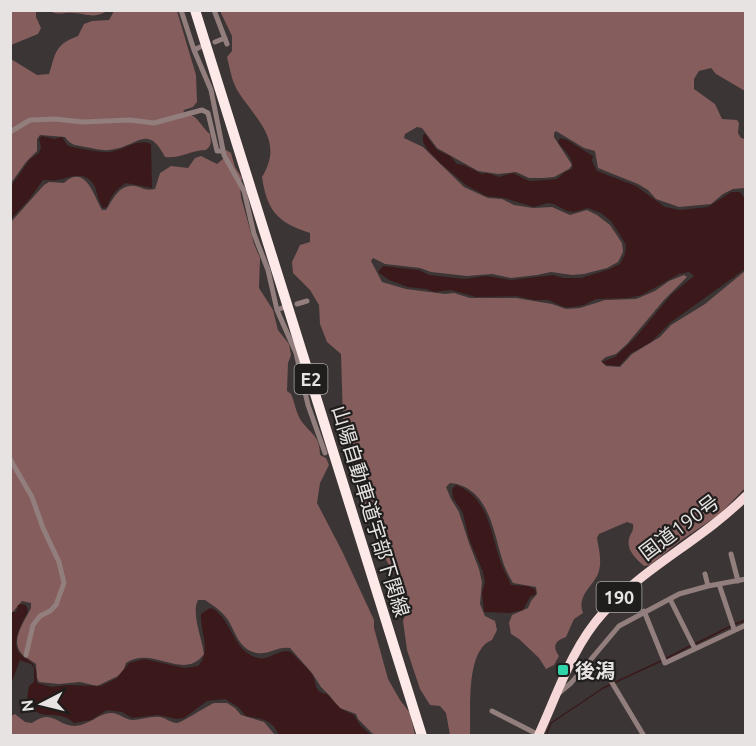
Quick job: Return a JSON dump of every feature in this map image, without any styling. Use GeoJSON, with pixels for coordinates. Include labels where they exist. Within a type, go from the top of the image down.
{"type":"FeatureCollection","features":[{"type":"Feature","properties":{"kind":"highway","name":"山陽自動車道宇部下関線"},"geometry":{"type":"LineString","coordinates":[[195,10],[422,735]]}},
{"type":"Feature","properties":{"kind":"highway","name":"国道190号"},"geometry":{"type":"LineString","coordinates":[[539,735],[580,645],[610,605],[642,577],[722,518],[746,496]]}},
{"type":"Feature","properties":{"kind":"street"},"geometry":{"type":"LineString","coordinates":[[181,10],[211,90],[223,151],[244,191],[254,234],[296,353],[308,405],[325,453]]}},
{"type":"Feature","properties":{"kind":"street"},"geometry":{"type":"LineString","coordinates":[[214,10],[226,41],[215,42]]}},
{"type":"Feature","properties":{"kind":"street"},"geometry":{"type":"LineString","coordinates":[[10,132],[30,120],[55,119],[83,122],[130,120],[154,123],[202,110],[208,113],[217,151],[223,151]]}},
{"type":"Feature","properties":{"kind":"street"},"geometry":{"type":"LineString","coordinates":[[297,304],[307,301]]}},
{"type":"Feature","properties":{"kind":"street"},"geometry":{"type":"LineString","coordinates":[[10,459],[32,497],[59,562],[64,584],[56,605],[37,619],[33,625],[26,655]]}},
{"type":"Feature","properties":{"kind":"street"},"geometry":{"type":"LineString","coordinates":[[731,554],[738,580]]}},
{"type":"Feature","properties":{"kind":"street"},"geometry":{"type":"LineString","coordinates":[[705,574],[708,586]]}},
{"type":"Feature","properties":{"kind":"street"},"geometry":{"type":"LineString","coordinates":[[557,694],[571,683],[619,626],[669,599],[708,586],[746,579]]}},
{"type":"Feature","properties":{"kind":"street"},"geometry":{"type":"LineString","coordinates":[[719,584],[734,629]]}},
{"type":"Feature","properties":{"kind":"street"},"geometry":{"type":"LineString","coordinates":[[669,599],[695,648]]}},
{"type":"Feature","properties":{"kind":"street"},"geometry":{"type":"LineString","coordinates":[[644,611],[666,663],[734,629],[745,626]]}},
{"type":"Feature","properties":{"kind":"street"},"geometry":{"type":"LineString","coordinates":[[611,681],[644,735]]}},
{"type":"Feature","properties":{"kind":"street"},"geometry":{"type":"LineString","coordinates":[[492,711],[539,735]]}},
{"type":"Feature","properties":{"kind":"shaded area"},"geometry":{"type":"Polygon","coordinates":[[[11,10],[36,11],[41,28],[38,34],[11,45],[11,10]]]}},
{"type":"Feature","properties":{"kind":"shaded area"},"geometry":{"type":"Polygon","coordinates":[[[50,11],[107,11],[94,15],[50,11]]]}},
{"type":"Feature","properties":{"kind":"shaded area"},"geometry":{"type":"Polygon","coordinates":[[[114,11],[177,11],[196,75],[197,102],[193,107],[184,110],[183,114],[195,118],[210,134],[209,147],[206,150],[176,157],[165,157],[153,141],[147,139],[119,148],[103,150],[74,145],[65,137],[40,135],[37,139],[37,151],[11,183],[11,59],[37,75],[49,74],[60,46],[78,36],[84,24],[109,20],[114,11]]]}},
{"type":"Feature","properties":{"kind":"shaded area"},"geometry":{"type":"Polygon","coordinates":[[[220,11],[745,11],[745,91],[716,74],[711,68],[699,71],[694,79],[694,89],[715,104],[722,119],[737,120],[738,133],[741,138],[745,139],[745,188],[733,189],[711,204],[679,207],[656,199],[638,184],[598,168],[595,151],[584,148],[556,131],[554,137],[572,165],[554,177],[543,178],[529,178],[516,172],[498,174],[478,171],[437,148],[422,128],[417,127],[405,134],[404,138],[423,147],[464,187],[488,198],[502,199],[514,205],[533,208],[552,207],[570,215],[587,210],[597,215],[610,225],[622,243],[623,252],[618,262],[607,268],[584,274],[551,272],[511,278],[492,274],[467,276],[431,272],[420,268],[385,264],[373,258],[371,261],[382,282],[406,289],[454,293],[470,298],[516,298],[552,304],[566,309],[580,308],[605,300],[636,299],[655,291],[669,281],[684,275],[687,277],[627,344],[616,354],[601,361],[606,366],[620,367],[632,354],[660,337],[671,325],[705,304],[745,271],[745,488],[720,514],[650,565],[644,566],[635,558],[629,547],[633,524],[627,522],[599,534],[597,538],[600,557],[599,571],[583,597],[583,613],[574,619],[566,637],[556,644],[559,656],[554,665],[546,669],[539,658],[511,634],[509,623],[512,615],[528,608],[537,594],[536,587],[513,583],[504,565],[487,512],[473,493],[463,486],[450,483],[446,487],[459,512],[479,569],[482,582],[480,604],[485,616],[495,621],[497,630],[492,640],[483,646],[473,668],[470,735],[450,735],[446,713],[440,706],[430,705],[420,689],[407,650],[403,621],[409,603],[406,589],[379,547],[354,474],[343,420],[341,354],[327,342],[320,324],[319,305],[310,290],[293,273],[292,262],[300,245],[310,242],[310,233],[282,220],[267,199],[262,177],[268,164],[269,142],[266,132],[235,85],[227,57],[232,51],[232,36],[220,11]]]}},
{"type":"Feature","properties":{"kind":"shaded area"},"geometry":{"type":"Polygon","coordinates":[[[425,134],[437,150],[450,156],[457,164],[482,174],[487,173],[499,177],[513,173],[529,181],[557,179],[572,169],[570,158],[558,142],[560,138],[593,156],[592,161],[597,171],[636,186],[665,207],[680,210],[708,207],[731,192],[740,192],[745,199],[745,269],[670,323],[651,342],[630,354],[619,366],[606,365],[602,362],[615,357],[635,338],[672,294],[694,276],[689,272],[679,274],[642,295],[596,299],[584,305],[572,307],[564,307],[548,300],[516,296],[476,297],[451,290],[435,292],[408,287],[389,280],[378,272],[383,266],[464,279],[486,276],[512,280],[553,275],[563,278],[581,278],[620,264],[625,254],[626,245],[622,238],[611,221],[601,213],[588,208],[574,212],[567,211],[547,203],[534,207],[504,198],[486,196],[466,185],[439,162],[423,142],[425,134]]]}},
{"type":"Feature","properties":{"kind":"shaded area"},"geometry":{"type":"Polygon","coordinates":[[[42,136],[54,139],[62,137],[68,146],[101,152],[115,151],[141,142],[151,144],[152,188],[126,183],[114,193],[107,207],[103,208],[94,185],[86,177],[43,180],[11,219],[11,186],[30,159],[39,153],[41,147],[39,139],[42,136]]]}},
{"type":"Feature","properties":{"kind":"shaded area"},"geometry":{"type":"Polygon","coordinates":[[[226,150],[231,153],[235,167],[242,178],[241,197],[260,258],[259,288],[273,310],[278,330],[289,344],[291,355],[288,363],[287,391],[291,394],[300,419],[317,440],[320,455],[326,458],[329,465],[320,483],[317,503],[374,620],[374,628],[388,679],[410,713],[415,735],[374,735],[356,714],[340,708],[335,703],[290,648],[281,648],[266,653],[250,651],[240,643],[224,615],[205,600],[198,600],[196,605],[204,654],[196,662],[187,665],[146,658],[136,659],[126,663],[118,676],[97,686],[80,682],[59,684],[39,682],[36,664],[22,654],[18,648],[18,636],[31,608],[31,603],[22,601],[11,614],[11,222],[49,182],[64,183],[78,177],[84,179],[102,210],[106,210],[121,189],[125,187],[155,189],[160,173],[171,166],[188,168],[195,158],[201,156],[217,164],[223,159],[226,150]]]}},
{"type":"Feature","properties":{"kind":"shaded area"},"geometry":{"type":"Polygon","coordinates":[[[456,485],[476,498],[482,508],[511,585],[535,589],[536,594],[530,597],[523,610],[510,613],[484,612],[483,572],[469,539],[463,513],[453,498],[452,489],[456,485]]]}},
{"type":"Feature","properties":{"kind":"shaded area"},"geometry":{"type":"Polygon","coordinates":[[[21,604],[26,605],[28,611],[19,629],[17,648],[34,666],[37,683],[52,687],[101,686],[117,678],[129,663],[144,659],[185,668],[198,666],[205,648],[201,614],[210,608],[220,615],[238,643],[250,654],[258,658],[266,658],[286,651],[291,652],[311,673],[317,689],[327,694],[341,709],[354,715],[360,725],[371,735],[279,735],[270,723],[246,716],[238,707],[225,699],[207,701],[184,718],[177,719],[158,715],[132,718],[122,712],[107,710],[91,720],[74,723],[63,716],[40,714],[27,699],[29,686],[34,682],[34,668],[31,664],[20,660],[11,684],[11,615],[21,604]]]}},
{"type":"Feature","properties":{"kind":"shaded area"},"geometry":{"type":"Polygon","coordinates":[[[214,703],[227,703],[241,715],[264,722],[275,735],[11,735],[11,716],[15,714],[25,722],[32,723],[50,717],[75,726],[110,713],[132,720],[160,717],[177,723],[214,703]]]}},
{"type":"Feature","properties":{"kind":"waterway"},"geometry":{"type":"LineString","coordinates":[[735,624],[746,620]]}},
{"type":"Feature","properties":{"kind":"waterway"},"geometry":{"type":"LineString","coordinates":[[695,644],[731,626]]}},
{"type":"Feature","properties":{"kind":"waterway"},"geometry":{"type":"LineString","coordinates":[[665,659],[690,646]]}},
{"type":"Feature","properties":{"kind":"waterway"},"geometry":{"type":"LineString","coordinates":[[546,736],[551,723],[603,688],[661,661]]}},
{"type":"Feature","properties":{"kind":"place","name":"後潟"},"geometry":{"type":"Point","coordinates":[563,670]}}]}
